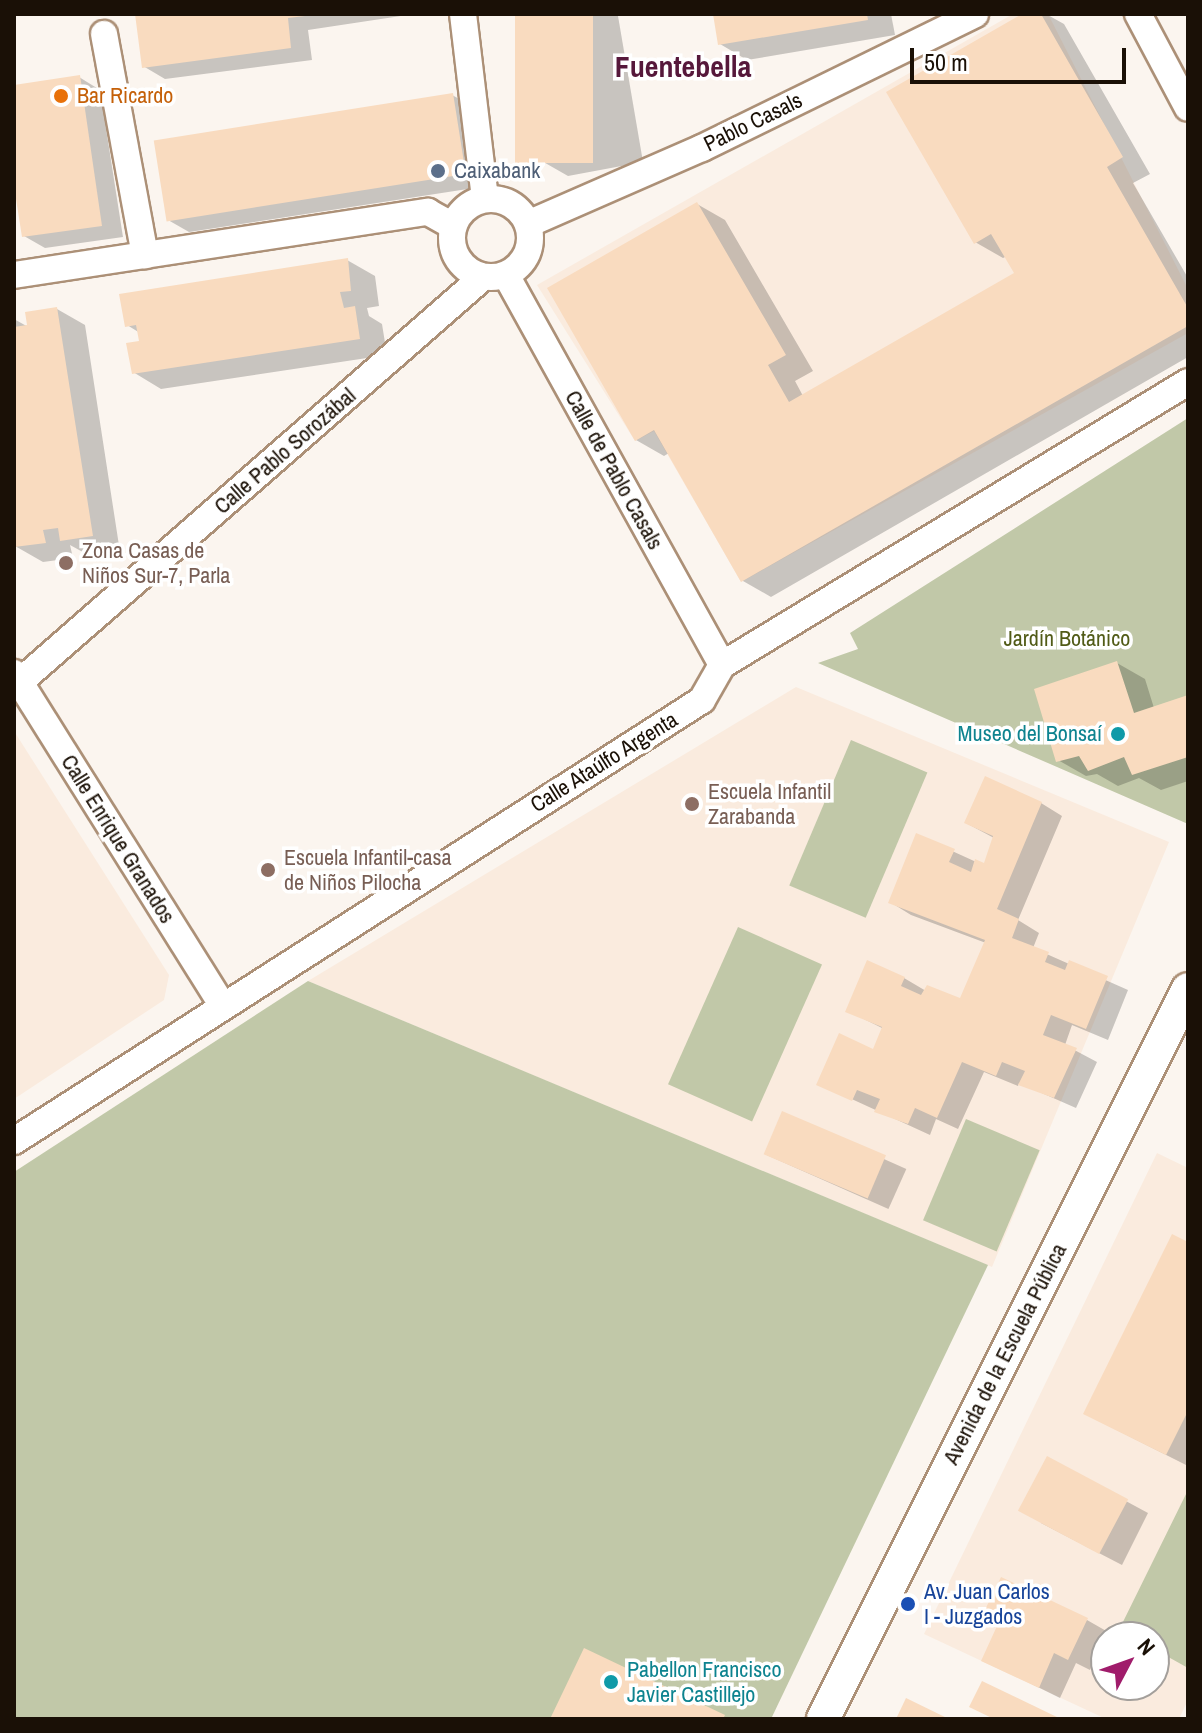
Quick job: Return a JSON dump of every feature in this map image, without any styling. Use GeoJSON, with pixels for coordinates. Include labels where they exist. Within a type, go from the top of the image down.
{"type":"FeatureCollection","features":[{"type":"Feature","properties":{"kind":"street"},"geometry":{"type":"LineString","coordinates":[[463,14],[485,199]]}},
{"type":"Feature","properties":{"kind":"street","name":"Pablo Casals"},"geometry":{"type":"LineString","coordinates":[[528,224],[702,148],[975,14]]}},
{"type":"Feature","properties":{"kind":"street"},"geometry":{"type":"LineString","coordinates":[[1138,14],[1188,108]]}},
{"type":"Feature","properties":{"kind":"street"},"geometry":{"type":"LineString","coordinates":[[104,34],[145,255]]}},
{"type":"Feature","properties":{"kind":"street"},"geometry":{"type":"LineString","coordinates":[[485,199],[511,204],[528,224],[531,239],[528,254],[519,267],[495,276],[468,271],[457,259],[452,242],[453,226],[465,208],[485,199]]}},
{"type":"Feature","properties":{"kind":"street"},"geometry":{"type":"LineString","coordinates":[[14,275],[428,212],[453,226]]}},
{"type":"Feature","properties":{"kind":"street","name":"Calle de Pablo Casals"},"geometry":{"type":"LineString","coordinates":[[495,276],[722,665]]}},
{"type":"Feature","properties":{"kind":"street","name":"Calle Pablo Sorozábal"},"geometry":{"type":"LineString","coordinates":[[16,681],[495,276]]}},
{"type":"Feature","properties":{"kind":"street","name":"Calle Ataúlfo Argenta"},"geometry":{"type":"LineString","coordinates":[[14,1141],[702,700],[722,665],[1188,382]]}},
{"type":"Feature","properties":{"kind":"street","name":"Calle Enrique Granados"},"geometry":{"type":"LineString","coordinates":[[16,681],[222,1005]]}},
{"type":"Feature","properties":{"kind":"street","name":"Avenida de la Escuela Pública"},"geometry":{"type":"LineString","coordinates":[[823,1719],[1188,989]]}},
{"type":"Feature","properties":{"kind":"shaded area"},"geometry":{"type":"Polygon","coordinates":[[[1013,14],[1048,14],[1188,289],[1188,333],[741,582],[654,431],[635,441],[537,285],[1013,14]]]}},
{"type":"Feature","properties":{"kind":"shaded area"},"geometry":{"type":"Polygon","coordinates":[[[796,687],[1169,842],[992,1267],[308,981],[796,687]]]}},
{"type":"Feature","properties":{"kind":"shaded area"},"geometry":{"type":"Polygon","coordinates":[[[14,731],[169,975],[164,1000],[14,1099],[14,731]]]}},
{"type":"Feature","properties":{"kind":"shaded area"},"geometry":{"type":"Polygon","coordinates":[[[1157,1153],[1188,1168],[1188,1700],[1179,1719],[1106,1719],[924,1634],[1157,1153]]]}},
{"type":"Feature","properties":{"kind":"green space","name":"Jardín Botánico"},"geometry":{"type":"Polygon","coordinates":[[[1188,418],[1188,824],[818,663],[858,649],[850,633],[1188,418]]]}},
{"type":"Feature","properties":{"kind":"green space"},"geometry":{"type":"Polygon","coordinates":[[[851,740],[927,772],[866,918],[789,885],[851,740]]]}},
{"type":"Feature","properties":{"kind":"green space"},"geometry":{"type":"Polygon","coordinates":[[[738,927],[822,964],[752,1122],[668,1084],[738,927]]]}},
{"type":"Feature","properties":{"kind":"green space"},"geometry":{"type":"Polygon","coordinates":[[[308,981],[988,1265],[771,1719],[14,1719],[14,1172],[308,981]]]}},
{"type":"Feature","properties":{"kind":"green space"},"geometry":{"type":"Polygon","coordinates":[[[966,1119],[1040,1150],[997,1252],[923,1220],[966,1119]]]}},
{"type":"Feature","properties":{"kind":"green space"},"geometry":{"type":"Polygon","coordinates":[[[1188,1490],[1188,1668],[1170,1658],[1170,1621],[1123,1621],[1188,1490]]]}},
{"type":"Feature","properties":{"kind":"building"},"geometry":{"type":"Polygon","coordinates":[[[135,14],[305,16],[288,18],[291,48],[142,68],[135,14]]]}},
{"type":"Feature","properties":{"kind":"building"},"geometry":{"type":"Polygon","coordinates":[[[515,14],[593,14],[593,163],[515,163],[515,14]]]}},
{"type":"Feature","properties":{"kind":"building"},"geometry":{"type":"Polygon","coordinates":[[[713,14],[867,14],[868,20],[718,45],[713,14]]]}},
{"type":"Feature","properties":{"kind":"building"},"geometry":{"type":"Polygon","coordinates":[[[1022,14],[1041,14],[1123,157],[1107,167],[1188,308],[1188,326],[741,582],[654,430],[635,441],[547,288],[697,202],[786,355],[768,365],[789,402],[1014,273],[991,234],[974,244],[886,92],[1022,14]]]}},
{"type":"Feature","properties":{"kind":"building"},"geometry":{"type":"Polygon","coordinates":[[[80,75],[102,226],[22,237],[14,186],[14,85],[80,75]]]}},
{"type":"Feature","properties":{"kind":"building"},"geometry":{"type":"Polygon","coordinates":[[[453,93],[466,174],[167,221],[154,140],[453,93]]]}},
{"type":"Feature","properties":{"kind":"building"},"geometry":{"type":"Polygon","coordinates":[[[348,258],[351,291],[340,292],[344,308],[355,306],[360,339],[132,374],[126,343],[139,341],[136,325],[125,327],[119,294],[348,258]]]}},
{"type":"Feature","properties":{"kind":"building"},"geometry":{"type":"Polygon","coordinates":[[[57,307],[93,536],[60,541],[58,528],[43,530],[46,543],[14,547],[14,327],[27,325],[25,312],[57,307]]]}},
{"type":"Feature","properties":{"kind":"building","name":"Museo del Bonsaí"},"geometry":{"type":"Polygon","coordinates":[[[1117,661],[1134,713],[1188,695],[1188,757],[1132,775],[1124,757],[1088,771],[1079,756],[1056,762],[1034,689],[1117,661]]]}},
{"type":"Feature","properties":{"kind":"building"},"geometry":{"type":"Polygon","coordinates":[[[985,776],[1042,802],[997,909],[1019,919],[1012,938],[1049,952],[1045,962],[1065,970],[1069,960],[1108,976],[1086,1029],[1051,1015],[1043,1035],[1077,1048],[1054,1098],[1018,1085],[1025,1071],[1002,1062],[996,1076],[962,1062],[937,1118],[915,1108],[908,1124],[874,1112],[880,1099],[857,1090],[852,1101],[816,1085],[839,1033],[873,1049],[882,1027],[845,1012],[867,960],[905,977],[901,986],[921,995],[927,985],[960,998],[985,940],[888,903],[916,833],[955,849],[949,862],[971,872],[975,859],[984,863],[993,836],[964,823],[985,776]]]}},
{"type":"Feature","properties":{"kind":"building"},"geometry":{"type":"Polygon","coordinates":[[[782,1111],[886,1155],[868,1198],[764,1154],[782,1111]]]}},
{"type":"Feature","properties":{"kind":"building"},"geometry":{"type":"Polygon","coordinates":[[[1172,1234],[1188,1242],[1188,1411],[1166,1455],[1083,1414],[1172,1234]]]}},
{"type":"Feature","properties":{"kind":"building"},"geometry":{"type":"Polygon","coordinates":[[[1047,1456],[1128,1499],[1099,1554],[1018,1511],[1047,1456]]]}},
{"type":"Feature","properties":{"kind":"building"},"geometry":{"type":"Polygon","coordinates":[[[1001,1577],[1088,1618],[1068,1660],[1054,1653],[1039,1688],[981,1661],[997,1626],[981,1618],[1001,1577]]]}},
{"type":"Feature","properties":{"kind":"building","name":"Pabellon Francisco Javier Castillejo"},"geometry":{"type":"Polygon","coordinates":[[[584,1648],[725,1715],[723,1719],[550,1719],[584,1648]]]}},
{"type":"Feature","properties":{"kind":"building"},"geometry":{"type":"Polygon","coordinates":[[[982,1681],[1061,1719],[994,1719],[969,1707],[982,1681]]]}},
{"type":"Feature","properties":{"kind":"building"},"geometry":{"type":"Polygon","coordinates":[[[906,1698],[949,1719],[896,1719],[906,1698]]]}},
{"type":"Feature","properties":{"kind":"place","name":"Bar Ricardo"},"geometry":{"type":"Point","coordinates":[61,96]}},
{"type":"Feature","properties":{"kind":"place","name":"Caixabank"},"geometry":{"type":"Point","coordinates":[438,171]}},
{"type":"Feature","properties":{"kind":"place","name":"Zona Casas de Niños Sur-7, Parla"},"geometry":{"type":"Point","coordinates":[66,563]}},
{"type":"Feature","properties":{"kind":"place","name":"Museo del Bonsaí"},"geometry":{"type":"Point","coordinates":[1118,734]}},
{"type":"Feature","properties":{"kind":"place","name":"Escuela Infantil Zarabanda"},"geometry":{"type":"Point","coordinates":[692,804]}},
{"type":"Feature","properties":{"kind":"place","name":"Escuela Infantil-casa de Niños Pilocha"},"geometry":{"type":"Point","coordinates":[268,870]}},
{"type":"Feature","properties":{"kind":"place","name":"Av. Juan Carlos I - Juzgados"},"geometry":{"type":"Point","coordinates":[908,1604]}},
{"type":"Feature","properties":{"kind":"place","name":"Pabellon Francisco Javier Castillejo"},"geometry":{"type":"Point","coordinates":[611,1682]}},
{"type":"Feature","properties":{"kind":"district","name":"Fuentebella"},"geometry":{"type":"Point","coordinates":[683,66]}}]}
